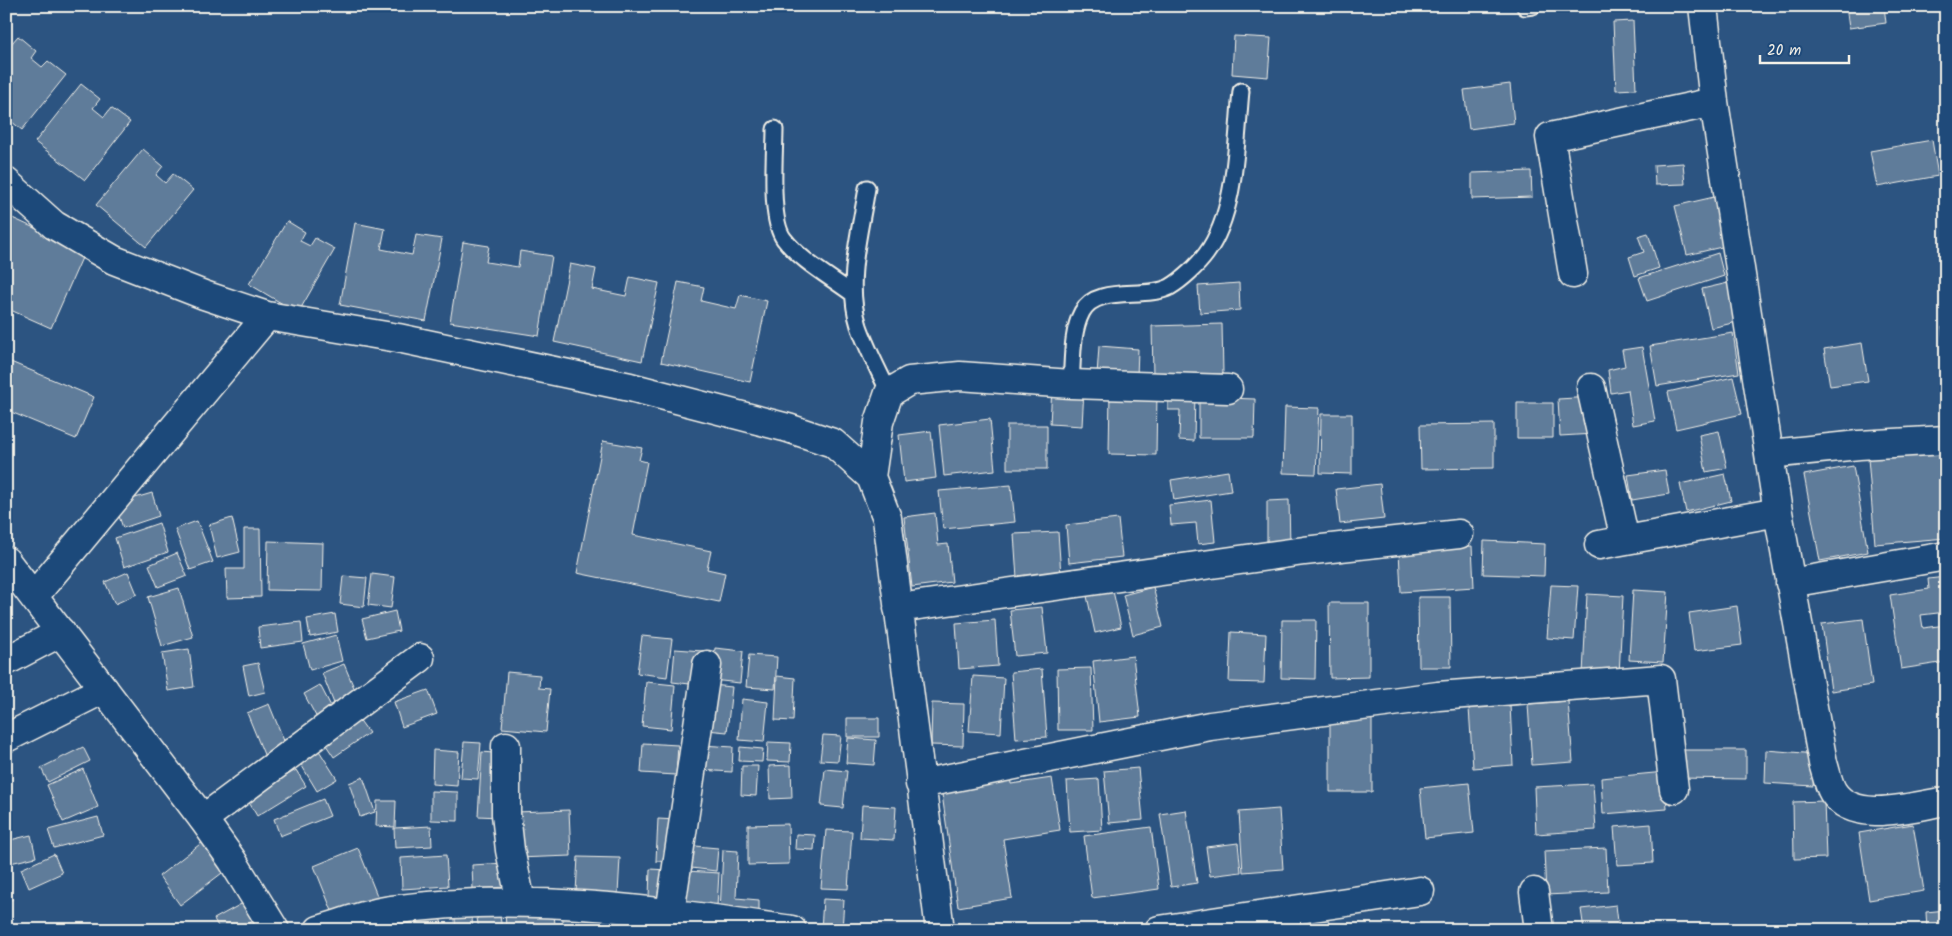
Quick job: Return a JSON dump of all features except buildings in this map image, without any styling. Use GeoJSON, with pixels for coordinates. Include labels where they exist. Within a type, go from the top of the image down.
{"type":"FeatureCollection","features":[{"type":"Feature","properties":{"kind":"street"},"geometry":{"type":"LineString","coordinates":[[1703,6],[1714,102],[1778,512],[1823,763],[1832,791],[1845,805],[1874,812],[1946,801]]}},
{"type":"Feature","properties":{"kind":"street"},"geometry":{"type":"LineString","coordinates":[[1574,274],[1550,137],[1714,102]]}},
{"type":"Feature","properties":{"kind":"street"},"geometry":{"type":"LineString","coordinates":[[6,182],[54,225],[114,260],[196,292],[267,316],[398,338],[611,383],[779,425],[833,443],[871,477],[887,518],[940,930]]}},
{"type":"Feature","properties":{"kind":"street"},"geometry":{"type":"LineString","coordinates":[[34,596],[267,316]]}},
{"type":"Feature","properties":{"kind":"street"},"geometry":{"type":"LineString","coordinates":[[871,477],[879,422],[889,393],[909,381],[960,376],[1071,384],[1228,389]]}},
{"type":"Feature","properties":{"kind":"street"},"geometry":{"type":"LineString","coordinates":[[1591,388],[1625,540]]}},
{"type":"Feature","properties":{"kind":"street"},"geometry":{"type":"LineString","coordinates":[[1770,454],[1859,445],[1946,440]]}},
{"type":"Feature","properties":{"kind":"street"},"geometry":{"type":"LineString","coordinates":[[1599,545],[1778,512]]}},
{"type":"Feature","properties":{"kind":"street"},"geometry":{"type":"LineString","coordinates":[[898,608],[1304,551],[1459,534]]}},
{"type":"Feature","properties":{"kind":"street"},"geometry":{"type":"LineString","coordinates":[[1790,583],[1946,556]]}},
{"type":"Feature","properties":{"kind":"street"},"geometry":{"type":"LineString","coordinates":[[6,561],[232,860],[275,930]]}},
{"type":"Feature","properties":{"kind":"street"},"geometry":{"type":"LineString","coordinates":[[6,661],[61,632]]}},
{"type":"Feature","properties":{"kind":"street"},"geometry":{"type":"LineString","coordinates":[[202,819],[420,658]]}},
{"type":"Feature","properties":{"kind":"street"},"geometry":{"type":"LineString","coordinates":[[670,913],[707,665]]}},
{"type":"Feature","properties":{"kind":"street"},"geometry":{"type":"LineString","coordinates":[[920,784],[1210,726],[1438,696],[1662,679],[1674,789]]}},
{"type":"Feature","properties":{"kind":"street"},"geometry":{"type":"LineString","coordinates":[[6,738],[104,689]]}},
{"type":"Feature","properties":{"kind":"street"},"geometry":{"type":"LineString","coordinates":[[506,746],[506,814],[510,850],[521,902]]}},
{"type":"Feature","properties":{"kind":"street"},"geometry":{"type":"LineString","coordinates":[[1159,930],[1420,891]]}},
{"type":"Feature","properties":{"kind":"street"},"geometry":{"type":"LineString","coordinates":[[1534,892],[1539,930]]}},
{"type":"Feature","properties":{"kind":"street"},"geometry":{"type":"LineString","coordinates":[[319,930],[390,910],[454,904],[521,902],[567,903],[670,913],[792,930]]}},
{"type":"Feature","properties":{"kind":"lane"},"geometry":{"type":"LineString","coordinates":[[1071,384],[1075,333],[1082,312],[1093,300],[1112,295],[1148,293],[1169,287],[1207,254],[1222,223],[1232,189],[1241,91]]}},
{"type":"Feature","properties":{"kind":"lane"},"geometry":{"type":"LineString","coordinates":[[775,129],[775,219],[783,238],[799,254],[853,294]]}},
{"type":"Feature","properties":{"kind":"lane"},"geometry":{"type":"LineString","coordinates":[[867,188],[854,268],[853,294],[859,326],[889,393]]}}]}
